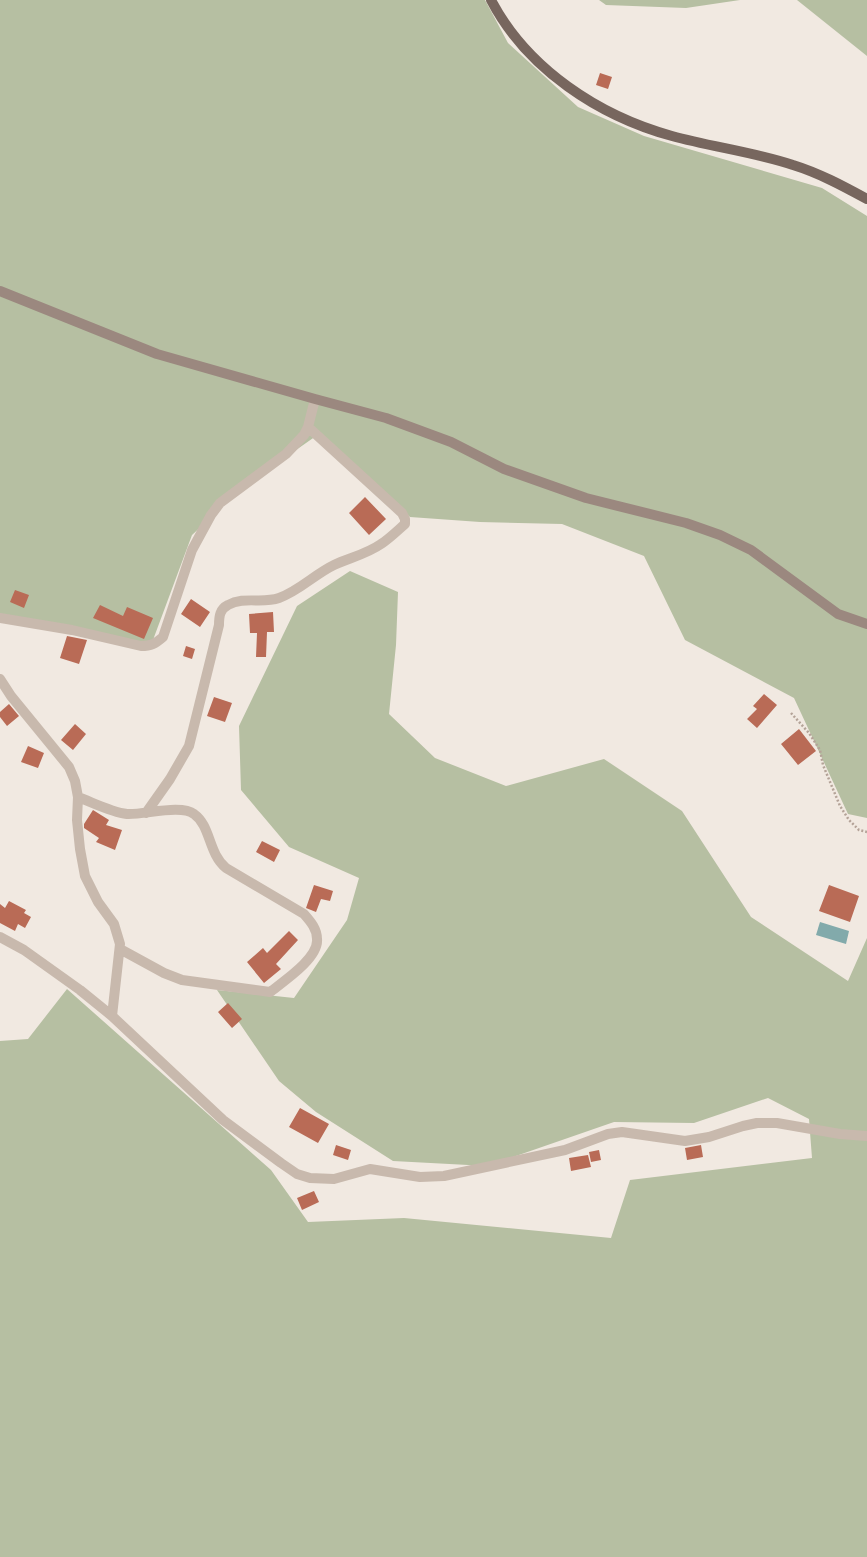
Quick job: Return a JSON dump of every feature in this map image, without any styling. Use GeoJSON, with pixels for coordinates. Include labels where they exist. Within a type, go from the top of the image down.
{"type":"FeatureCollection","features":[{"type":"Feature","properties":{"kind":"main road"},"geometry":{"type":"LineString","coordinates":[[491,0],[499,15],[543,66],[559,80],[599,107],[633,123],[672,136],[793,165],[827,178],[867,199]]}},
{"type":"Feature","properties":{"kind":"street"},"geometry":{"type":"LineString","coordinates":[[0,291],[157,354],[386,418],[451,442],[504,469],[586,498],[686,523],[720,535],[751,550],[838,614],[867,624]]}},
{"type":"Feature","properties":{"kind":"street"},"geometry":{"type":"LineString","coordinates":[[0,618],[72,630],[141,646],[151,646],[163,637],[192,550],[211,515],[220,503],[286,454],[304,435],[308,427],[315,399]]}},
{"type":"Feature","properties":{"kind":"street"},"geometry":{"type":"LineString","coordinates":[[146,814],[170,779],[189,746],[219,625],[220,613],[226,605],[238,600],[265,601],[279,598],[298,588],[334,565],[382,544],[404,524],[405,519],[402,513],[308,427]]}},
{"type":"Feature","properties":{"kind":"street"},"geometry":{"type":"LineString","coordinates":[[0,680],[11,696],[69,767],[75,781],[78,797],[77,820],[80,849],[85,876],[98,902],[114,924],[118,934],[120,949],[112,1016]]}},
{"type":"Feature","properties":{"kind":"street"},"geometry":{"type":"LineString","coordinates":[[78,797],[126,814],[146,814],[177,809],[193,813],[202,823],[219,863],[304,914],[314,925],[318,940],[314,951],[303,965],[270,992],[182,980],[164,974],[120,949]]}},
{"type":"Feature","properties":{"kind":"street"},"geometry":{"type":"LineString","coordinates":[[0,937],[24,950],[80,990],[112,1016],[223,1120],[297,1174],[310,1178],[334,1179],[370,1169],[420,1177],[444,1176],[565,1150],[608,1134],[622,1132],[685,1141],[709,1137],[757,1123],[777,1123],[840,1134],[867,1136]]}},
{"type":"Feature","properties":{"kind":"path"},"geometry":{"type":"LineString","coordinates":[[792,713],[809,733],[820,750],[840,806],[849,820],[859,830],[867,832]]}},
{"type":"Feature","properties":{"kind":"green space"},"geometry":{"type":"Polygon","coordinates":[[[0,0],[485,0],[508,43],[578,107],[644,136],[822,188],[867,216],[867,818],[848,814],[794,698],[685,640],[644,556],[562,524],[480,522],[410,517],[316,436],[246,485],[192,535],[150,648],[0,619],[0,0]]]}},
{"type":"Feature","properties":{"kind":"green space"},"geometry":{"type":"Polygon","coordinates":[[[599,0],[740,0],[686,8],[606,5],[599,0]]]}},
{"type":"Feature","properties":{"kind":"green space"},"geometry":{"type":"Polygon","coordinates":[[[797,0],[867,0],[867,56],[797,0]]]}},
{"type":"Feature","properties":{"kind":"green space"},"geometry":{"type":"Polygon","coordinates":[[[350,571],[398,592],[396,645],[389,714],[435,758],[506,786],[604,759],[682,811],[751,917],[848,981],[867,938],[867,1557],[0,1557],[0,1041],[28,1039],[67,989],[271,1170],[308,1222],[404,1218],[611,1238],[630,1180],[812,1158],[809,1119],[768,1098],[694,1123],[614,1122],[487,1166],[393,1161],[316,1112],[279,1081],[217,990],[294,998],[347,920],[359,878],[289,847],[241,790],[239,726],[297,606],[350,571]]]}},
{"type":"Feature","properties":{"kind":"water"},"geometry":{"type":"Polygon","coordinates":[[[820,922],[849,931],[846,944],[816,935],[820,922]]]}},
{"type":"Feature","properties":{"kind":"building"},"geometry":{"type":"Polygon","coordinates":[[[600,73],[612,77],[608,89],[596,85],[600,73]]]}},
{"type":"Feature","properties":{"kind":"building"},"geometry":{"type":"Polygon","coordinates":[[[365,497],[386,519],[369,535],[349,513],[365,497]]]}},
{"type":"Feature","properties":{"kind":"building"},"geometry":{"type":"Polygon","coordinates":[[[15,590],[29,595],[24,608],[10,602],[15,590]]]}},
{"type":"Feature","properties":{"kind":"building"},"geometry":{"type":"Polygon","coordinates":[[[191,599],[210,612],[200,627],[181,614],[191,599]]]}},
{"type":"Feature","properties":{"kind":"building"},"geometry":{"type":"Polygon","coordinates":[[[100,605],[123,616],[127,607],[153,618],[144,639],[93,618],[100,605]]]}},
{"type":"Feature","properties":{"kind":"building"},"geometry":{"type":"Polygon","coordinates":[[[273,612],[274,632],[267,632],[266,657],[256,657],[257,633],[250,633],[249,614],[273,612]]]}},
{"type":"Feature","properties":{"kind":"building"},"geometry":{"type":"Polygon","coordinates":[[[67,636],[87,640],[79,664],[60,658],[67,636]]]}},
{"type":"Feature","properties":{"kind":"building"},"geometry":{"type":"Polygon","coordinates":[[[186,646],[195,649],[192,659],[183,656],[186,646]]]}},
{"type":"Feature","properties":{"kind":"building"},"geometry":{"type":"Polygon","coordinates":[[[764,694],[777,705],[757,728],[747,719],[757,709],[753,706],[764,694]]]}},
{"type":"Feature","properties":{"kind":"building"},"geometry":{"type":"Polygon","coordinates":[[[214,697],[232,703],[225,722],[207,716],[214,697]]]}},
{"type":"Feature","properties":{"kind":"building"},"geometry":{"type":"Polygon","coordinates":[[[9,704],[19,716],[7,726],[0,717],[0,712],[9,704]]]}},
{"type":"Feature","properties":{"kind":"building"},"geometry":{"type":"Polygon","coordinates":[[[75,724],[86,734],[73,750],[61,740],[75,724]]]}},
{"type":"Feature","properties":{"kind":"building"},"geometry":{"type":"Polygon","coordinates":[[[799,729],[816,751],[798,765],[781,744],[799,729]]]}},
{"type":"Feature","properties":{"kind":"building"},"geometry":{"type":"Polygon","coordinates":[[[28,746],[44,753],[38,768],[21,762],[28,746]]]}},
{"type":"Feature","properties":{"kind":"building"},"geometry":{"type":"Polygon","coordinates":[[[93,810],[109,820],[106,825],[122,830],[115,850],[96,842],[99,838],[84,828],[84,824],[93,810]]]}},
{"type":"Feature","properties":{"kind":"building"},"geometry":{"type":"Polygon","coordinates":[[[262,841],[280,850],[274,862],[256,852],[262,841]]]}},
{"type":"Feature","properties":{"kind":"building"},"geometry":{"type":"Polygon","coordinates":[[[314,885],[333,891],[330,901],[321,899],[316,912],[306,908],[314,885]]]}},
{"type":"Feature","properties":{"kind":"building"},"geometry":{"type":"Polygon","coordinates":[[[829,885],[859,896],[850,922],[819,911],[829,885]]]}},
{"type":"Feature","properties":{"kind":"building"},"geometry":{"type":"Polygon","coordinates":[[[9,901],[26,910],[24,913],[31,917],[25,928],[18,924],[15,931],[0,923],[0,904],[5,908],[9,901]]]}},
{"type":"Feature","properties":{"kind":"building"},"geometry":{"type":"Polygon","coordinates":[[[289,931],[298,940],[276,964],[281,969],[264,983],[247,962],[263,948],[267,953],[289,931]]]}},
{"type":"Feature","properties":{"kind":"building"},"geometry":{"type":"Polygon","coordinates":[[[228,1003],[242,1019],[232,1028],[218,1012],[228,1003]]]}},
{"type":"Feature","properties":{"kind":"building"},"geometry":{"type":"Polygon","coordinates":[[[300,1108],[329,1124],[318,1143],[289,1127],[300,1108]]]}},
{"type":"Feature","properties":{"kind":"building"},"geometry":{"type":"Polygon","coordinates":[[[336,1145],[351,1150],[348,1160],[333,1155],[336,1145]]]}},
{"type":"Feature","properties":{"kind":"building"},"geometry":{"type":"Polygon","coordinates":[[[701,1145],[703,1157],[687,1160],[685,1148],[701,1145]]]}},
{"type":"Feature","properties":{"kind":"building"},"geometry":{"type":"Polygon","coordinates":[[[599,1150],[601,1160],[591,1162],[589,1152],[599,1150]]]}},
{"type":"Feature","properties":{"kind":"building"},"geometry":{"type":"Polygon","coordinates":[[[588,1155],[591,1167],[571,1171],[569,1158],[588,1155]]]}},
{"type":"Feature","properties":{"kind":"building"},"geometry":{"type":"Polygon","coordinates":[[[314,1191],[319,1202],[302,1210],[297,1198],[314,1191]]]}}]}
